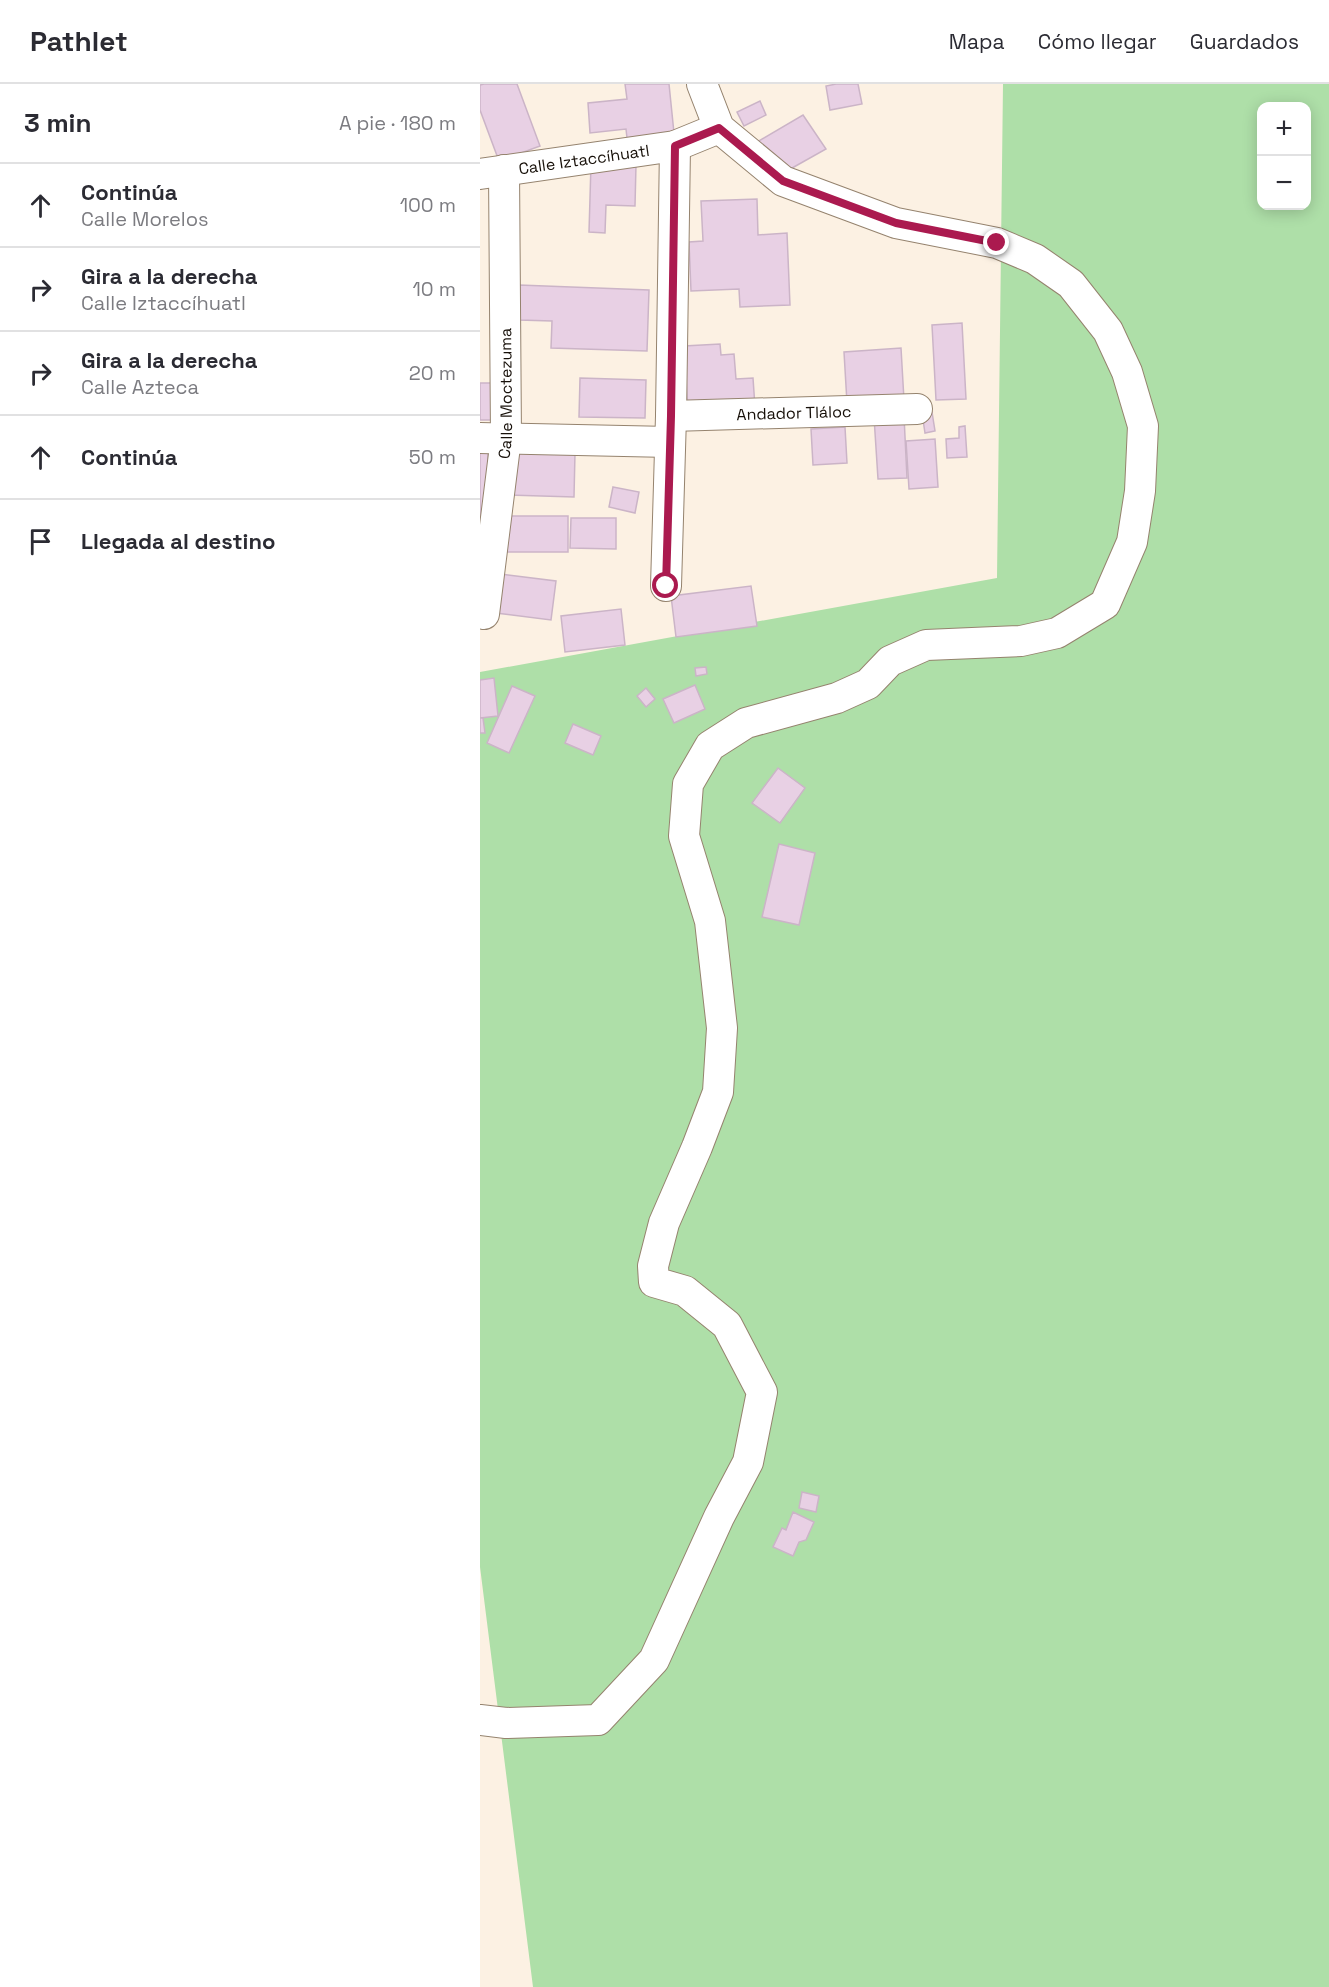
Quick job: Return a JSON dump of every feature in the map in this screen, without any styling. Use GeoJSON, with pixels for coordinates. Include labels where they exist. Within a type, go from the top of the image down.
{"type":"FeatureCollection","features":[{"type":"Feature","properties":{"kind":"street"},"geometry":{"type":"LineString","coordinates":[[480,1720],[506,1723],[598,1720],[654,1660],[719,1517],[748,1462],[762,1392],[727,1325],[685,1291],[654,1282],[653,1266],[663,1222],[697,1148],[718,1092],[722,1028],[710,921],[684,836],[688,784],[710,746],[746,723],[837,698],[868,684],[890,661],[926,645],[1021,641],[1057,633],[1105,604],[1132,542],[1140,491],[1143,426],[1127,372],[1108,331],[1071,284],[1035,259],[997,243],[896,223],[783,181],[719,128],[702,84]]}},
{"type":"Feature","properties":{"kind":"street","name":"Calle Iztaccíhuatl"},"geometry":{"type":"LineString","coordinates":[[492,172],[675,146],[719,128]]}},
{"type":"Feature","properties":{"kind":"street"},"geometry":{"type":"LineString","coordinates":[[666,586],[675,146]]}},
{"type":"Feature","properties":{"kind":"street","name":"Calle Moctezuma"},"geometry":{"type":"LineString","coordinates":[[484,614],[493,438],[492,172]]}},
{"type":"Feature","properties":{"kind":"street","name":"Andador Tláloc"},"geometry":{"type":"LineString","coordinates":[[493,438],[670,429],[917,409]]}},
{"type":"Feature","properties":{"kind":"green space"},"geometry":{"type":"Polygon","coordinates":[[[1003,84],[1329,84],[1329,1987],[533,1987],[480,1567],[480,672],[997,578],[1003,84]]]}},
{"type":"Feature","properties":{"kind":"building"},"geometry":{"type":"Polygon","coordinates":[[[517,84],[540,146],[499,161],[480,110],[480,85],[517,84]]]}},
{"type":"Feature","properties":{"kind":"building"},"geometry":{"type":"Polygon","coordinates":[[[625,84],[669,84],[674,133],[627,138],[626,129],[590,133],[588,103],[627,99],[625,84]]]}},
{"type":"Feature","properties":{"kind":"building"},"geometry":{"type":"Polygon","coordinates":[[[858,84],[862,104],[830,110],[826,86],[858,84]]]}},
{"type":"Feature","properties":{"kind":"building"},"geometry":{"type":"Polygon","coordinates":[[[760,101],[766,115],[744,126],[737,112],[760,101]]]}},
{"type":"Feature","properties":{"kind":"building"},"geometry":{"type":"Polygon","coordinates":[[[803,115],[826,149],[785,172],[752,145],[803,115]]]}},
{"type":"Feature","properties":{"kind":"building"},"geometry":{"type":"Polygon","coordinates":[[[591,164],[636,165],[635,206],[606,205],[605,233],[589,232],[591,164]]]}},
{"type":"Feature","properties":{"kind":"building"},"geometry":{"type":"Polygon","coordinates":[[[757,199],[758,235],[787,233],[790,305],[740,307],[739,289],[691,291],[689,242],[703,241],[701,201],[757,199]]]}},
{"type":"Feature","properties":{"kind":"building"},"geometry":{"type":"Polygon","coordinates":[[[519,285],[649,290],[647,351],[551,348],[552,321],[519,320],[519,285]]]}},
{"type":"Feature","properties":{"kind":"building"},"geometry":{"type":"Polygon","coordinates":[[[962,323],[966,399],[936,400],[932,325],[962,323]]]}},
{"type":"Feature","properties":{"kind":"building"},"geometry":{"type":"Polygon","coordinates":[[[720,344],[721,355],[734,354],[736,379],[753,378],[755,407],[688,411],[684,346],[720,344]]]}},
{"type":"Feature","properties":{"kind":"building"},"geometry":{"type":"Polygon","coordinates":[[[901,348],[904,400],[847,403],[844,352],[901,348]]]}},
{"type":"Feature","properties":{"kind":"building"},"geometry":{"type":"Polygon","coordinates":[[[580,378],[646,380],[645,418],[579,417],[580,378]]]}},
{"type":"Feature","properties":{"kind":"building"},"geometry":{"type":"Polygon","coordinates":[[[480,383],[496,383],[495,420],[480,420],[480,383]]]}},
{"type":"Feature","properties":{"kind":"building"},"geometry":{"type":"Polygon","coordinates":[[[932,412],[935,431],[925,433],[922,413],[932,412]]]}},
{"type":"Feature","properties":{"kind":"building"},"geometry":{"type":"Polygon","coordinates":[[[904,416],[907,478],[878,479],[874,417],[904,416]]]}},
{"type":"Feature","properties":{"kind":"building"},"geometry":{"type":"Polygon","coordinates":[[[965,426],[967,457],[947,458],[946,439],[959,438],[959,427],[965,426]]]}},
{"type":"Feature","properties":{"kind":"building"},"geometry":{"type":"Polygon","coordinates":[[[845,427],[847,463],[813,465],[811,429],[845,427]]]}},
{"type":"Feature","properties":{"kind":"building"},"geometry":{"type":"Polygon","coordinates":[[[935,439],[938,487],[909,489],[906,441],[935,439]]]}},
{"type":"Feature","properties":{"kind":"building"},"geometry":{"type":"Polygon","coordinates":[[[480,451],[488,452],[487,546],[480,546],[480,451]]]}},
{"type":"Feature","properties":{"kind":"building"},"geometry":{"type":"Polygon","coordinates":[[[507,451],[575,453],[574,497],[506,495],[507,451]]]}},
{"type":"Feature","properties":{"kind":"building"},"geometry":{"type":"Polygon","coordinates":[[[613,487],[639,492],[635,513],[609,507],[613,487]]]}},
{"type":"Feature","properties":{"kind":"building"},"geometry":{"type":"Polygon","coordinates":[[[504,516],[568,516],[568,552],[505,552],[504,516]]]}},
{"type":"Feature","properties":{"kind":"building"},"geometry":{"type":"Polygon","coordinates":[[[571,518],[616,518],[616,549],[570,548],[571,518]]]}},
{"type":"Feature","properties":{"kind":"building"},"geometry":{"type":"Polygon","coordinates":[[[493,573],[556,581],[551,620],[488,612],[493,573]]]}},
{"type":"Feature","properties":{"kind":"building"},"geometry":{"type":"Polygon","coordinates":[[[751,586],[757,626],[676,637],[671,596],[751,586]]]}},
{"type":"Feature","properties":{"kind":"building"},"geometry":{"type":"Polygon","coordinates":[[[621,609],[625,645],[565,652],[561,616],[621,609]]]}},
{"type":"Feature","properties":{"kind":"building"},"geometry":{"type":"Polygon","coordinates":[[[706,667],[707,674],[696,676],[695,668],[706,667]]]}},
{"type":"Feature","properties":{"kind":"building"},"geometry":{"type":"Polygon","coordinates":[[[494,678],[498,716],[480,718],[480,680],[494,678]]]}},
{"type":"Feature","properties":{"kind":"building"},"geometry":{"type":"Polygon","coordinates":[[[695,685],[705,709],[674,723],[663,699],[695,685]]]}},
{"type":"Feature","properties":{"kind":"building"},"geometry":{"type":"Polygon","coordinates":[[[512,686],[535,696],[509,753],[487,743],[512,686]]]}},
{"type":"Feature","properties":{"kind":"building"},"geometry":{"type":"Polygon","coordinates":[[[646,688],[655,699],[646,707],[637,696],[646,688]]]}},
{"type":"Feature","properties":{"kind":"building"},"geometry":{"type":"Polygon","coordinates":[[[480,718],[483,718],[485,733],[480,733],[480,718]]]}},
{"type":"Feature","properties":{"kind":"building"},"geometry":{"type":"Polygon","coordinates":[[[573,724],[601,736],[593,755],[565,743],[573,724]]]}},
{"type":"Feature","properties":{"kind":"building"},"geometry":{"type":"Polygon","coordinates":[[[778,768],[805,788],[780,823],[752,803],[778,768]]]}},
{"type":"Feature","properties":{"kind":"building"},"geometry":{"type":"Polygon","coordinates":[[[779,844],[815,853],[799,925],[762,917],[779,844]]]}},
{"type":"Feature","properties":{"kind":"building"},"geometry":{"type":"Polygon","coordinates":[[[802,1492],[819,1496],[816,1512],[799,1508],[802,1492]]]}},
{"type":"Feature","properties":{"kind":"building"},"geometry":{"type":"Polygon","coordinates":[[[793,1512],[814,1522],[806,1540],[799,1542],[793,1556],[773,1547],[782,1528],[786,1530],[793,1512]]]}},
{"type":"Feature","properties":{"kind":"route"},"geometry":{"type":"LineString","coordinates":[[666,586],[675,146],[719,128],[783,181],[896,223],[997,243]]}}]}
